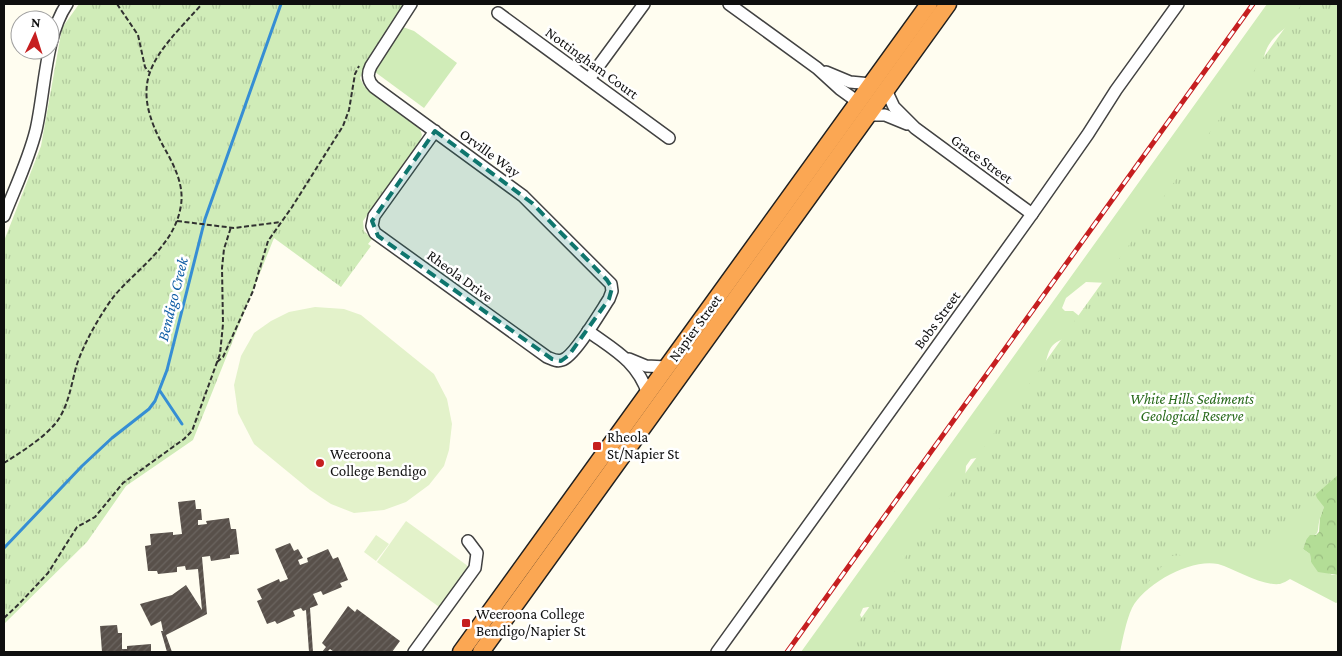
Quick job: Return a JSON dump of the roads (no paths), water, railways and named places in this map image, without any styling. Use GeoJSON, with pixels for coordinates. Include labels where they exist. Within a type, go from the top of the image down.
{"type":"FeatureCollection","features":[{"type":"Feature","properties":{"kind":"highway","name":"Napier Street"},"geometry":{"type":"LineString","coordinates":[[485,646],[668,393],[863,109],[871,84],[929,4]]}},
{"type":"Feature","properties":{"kind":"highway"},"geometry":{"type":"LineString","coordinates":[[897,47],[938,4]]}},
{"type":"Feature","properties":{"kind":"highway","name":"Napier Street"},"geometry":{"type":"LineString","coordinates":[[461,652],[666,368],[863,109],[886,90],[948,4]]}},
{"type":"Feature","properties":{"kind":"highway"},"geometry":{"type":"LineString","coordinates":[[863,109],[894,68],[931,28]]}},
{"type":"Feature","properties":{"kind":"highway"},"geometry":{"type":"LineString","coordinates":[[608,448],[640,416],[658,392],[663,390],[668,393]]}},
{"type":"Feature","properties":{"kind":"street"},"geometry":{"type":"LineString","coordinates":[[4,216],[34,139],[53,34],[59,17],[67,4]]}},
{"type":"Feature","properties":{"kind":"street","name":"Orville Way"},"geometry":{"type":"LineString","coordinates":[[411,4],[371,66],[368,79],[374,87],[523,196],[607,280],[612,288],[611,295],[588,331]]}},
{"type":"Feature","properties":{"kind":"street"},"geometry":{"type":"LineString","coordinates":[[589,80],[644,4]]}},
{"type":"Feature","properties":{"kind":"street","name":"Grace Street"},"geometry":{"type":"LineString","coordinates":[[728,4],[818,68],[863,109],[885,115],[915,128]]}},
{"type":"Feature","properties":{"kind":"street","name":"Bobs Street"},"geometry":{"type":"LineString","coordinates":[[717,652],[1032,214],[1116,90],[1178,4]]}},
{"type":"Feature","properties":{"kind":"street","name":"Nottingham Court"},"geometry":{"type":"LineString","coordinates":[[498,13],[669,138]]}},
{"type":"Feature","properties":{"kind":"street","name":"Grace Street"},"geometry":{"type":"LineString","coordinates":[[818,68],[850,82],[871,84]]}},
{"type":"Feature","properties":{"kind":"street","name":"Grace Street"},"geometry":{"type":"LineString","coordinates":[[886,90],[894,107],[915,128],[1032,214]]}},
{"type":"Feature","properties":{"kind":"street","name":"Rheola Drive"},"geometry":{"type":"LineString","coordinates":[[435,131],[374,216],[372,226],[375,233],[552,360],[561,361],[565,359],[588,331]]}},
{"type":"Feature","properties":{"kind":"street"},"geometry":{"type":"LineString","coordinates":[[588,331],[623,356],[637,370],[648,394]]}},
{"type":"Feature","properties":{"kind":"street"},"geometry":{"type":"LineString","coordinates":[[623,356],[646,366],[666,368]]}},
{"type":"Feature","properties":{"kind":"street"},"geometry":{"type":"LineString","coordinates":[[414,652],[475,568],[477,554],[468,541]]}},
{"type":"Feature","properties":{"kind":"street"},"geometry":{"type":"LineString","coordinates":[[474,652],[485,646]]}},
{"type":"Feature","properties":{"kind":"waterway","name":"Bendigo Creek"},"geometry":{"type":"LineString","coordinates":[[4,548],[82,466],[112,438],[149,409],[155,401],[167,370],[205,219],[281,4]]}},
{"type":"Feature","properties":{"kind":"waterway"},"geometry":{"type":"LineString","coordinates":[[160,391],[182,424]]}},
{"type":"Feature","properties":{"kind":"railway"},"geometry":{"type":"LineString","coordinates":[[787,652],[1253,4]]}},
{"type":"Feature","properties":{"kind":"place","name":"Rheola St/Napier St"},"geometry":{"type":"Point","coordinates":[597,446]}},
{"type":"Feature","properties":{"kind":"place","name":"Weeroona College Bendigo"},"geometry":{"type":"Point","coordinates":[320,463]}},
{"type":"Feature","properties":{"kind":"place","name":"Weeroona College Bendigo/Napier St"},"geometry":{"type":"Point","coordinates":[466,623]}},
{"type":"Feature","properties":{"kind":"park label","name":"White Hills Sediments Geological Reserve"},"geometry":{"type":"Point","coordinates":[1192,408]}}]}
